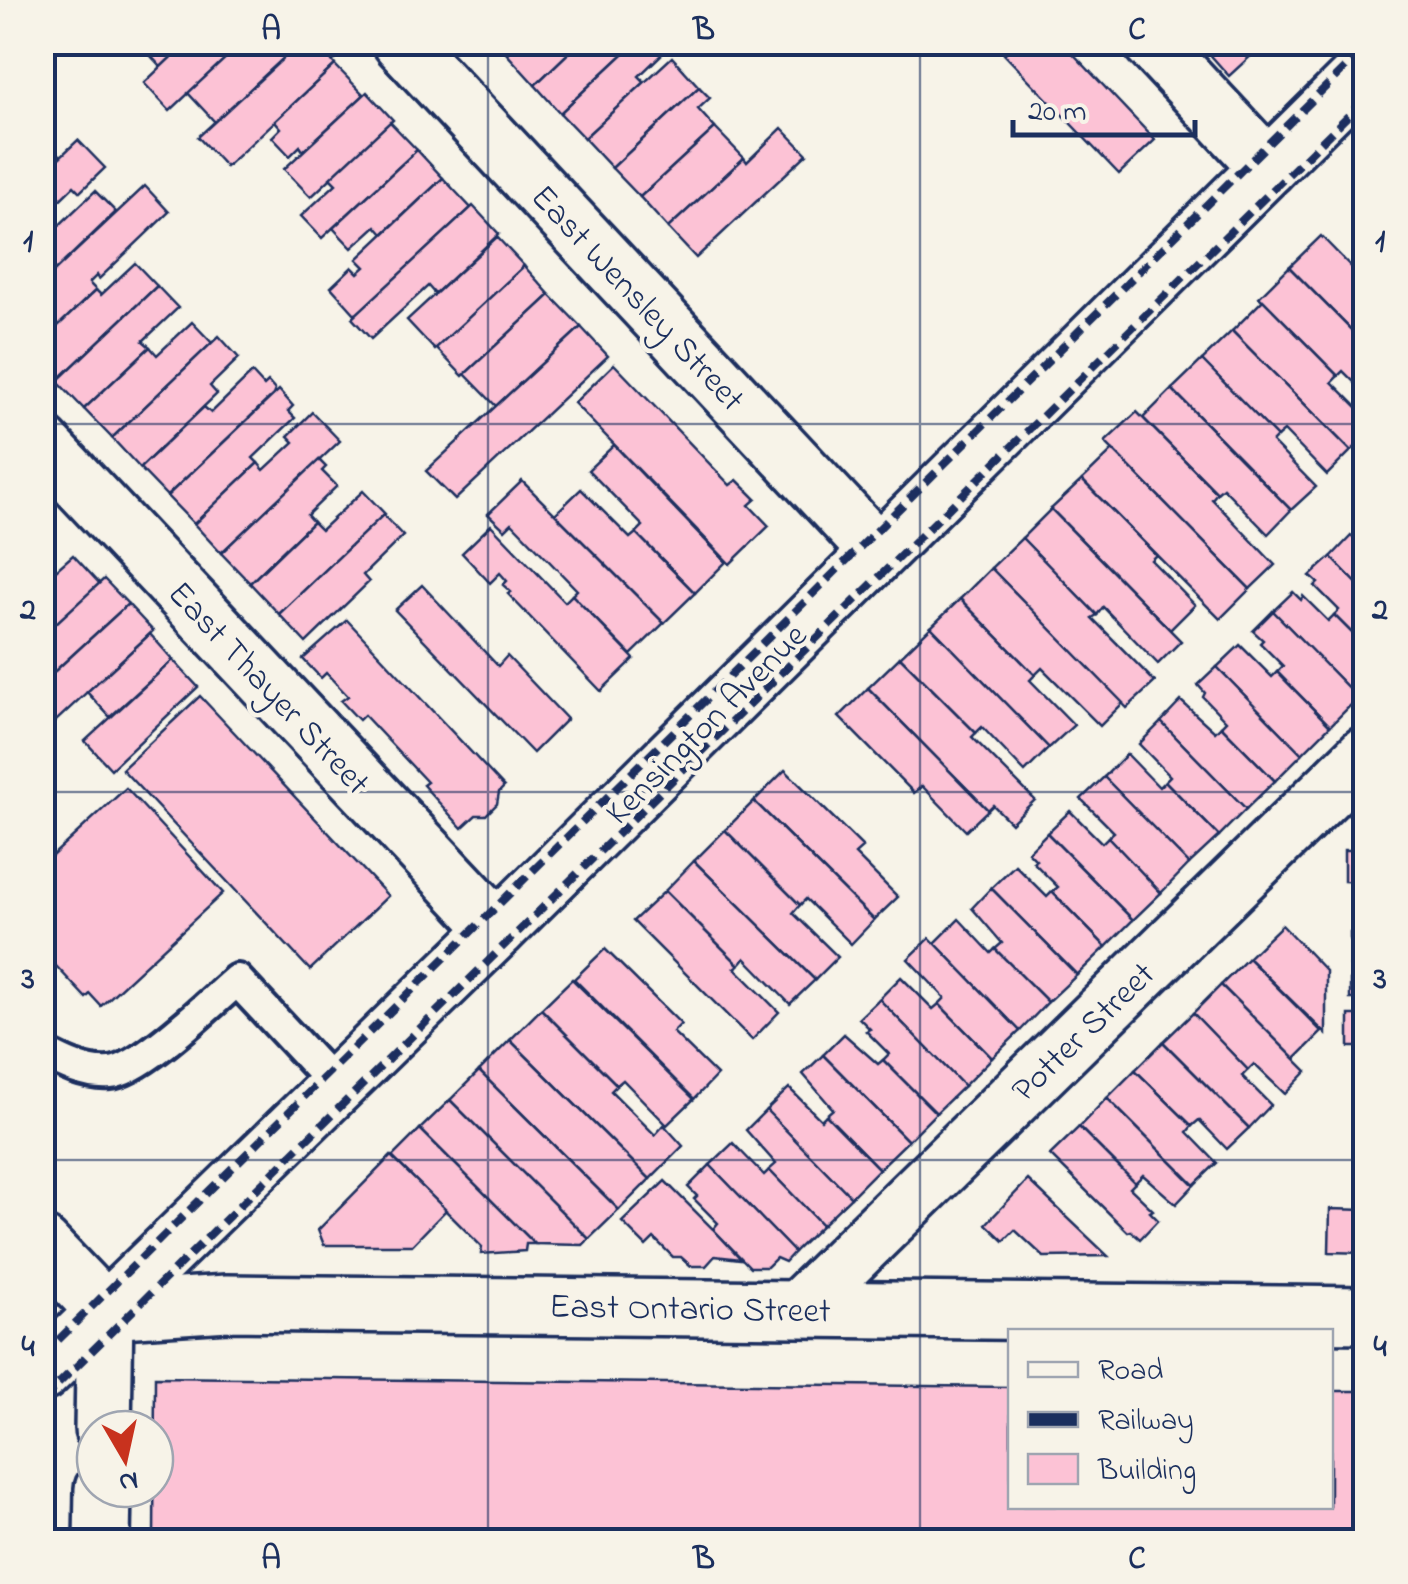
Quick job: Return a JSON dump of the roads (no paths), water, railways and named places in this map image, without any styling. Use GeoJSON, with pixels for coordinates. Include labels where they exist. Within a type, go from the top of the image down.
{"type":"FeatureCollection","features":[{"type":"Feature","properties":{"kind":"street","name":"East Wensley Street"},"geometry":{"type":"LineString","coordinates":[[401,42],[877,551]]}},
{"type":"Feature","properties":{"kind":"street"},"geometry":{"type":"LineString","coordinates":[[1152,42],[1268,167]]}},
{"type":"Feature","properties":{"kind":"street","name":"Kensington Avenue"},"geometry":{"type":"LineString","coordinates":[[42,1373],[498,930],[1366,70]]}},
{"type":"Feature","properties":{"kind":"street","name":"East Thayer Street"},"geometry":{"type":"LineString","coordinates":[[42,444],[498,930]]}},
{"type":"Feature","properties":{"kind":"street","name":"Potter Street"},"geometry":{"type":"LineString","coordinates":[[799,1308],[1366,754]]}},
{"type":"Feature","properties":{"kind":"street"},"geometry":{"type":"LineString","coordinates":[[42,1245],[105,1311],[104,1409]]}},
{"type":"Feature","properties":{"kind":"street","name":"East Ontario Street"},"geometry":{"type":"LineString","coordinates":[[105,1311],[227,1303],[1366,1315]]}},
{"type":"Feature","properties":{"kind":"street"},"geometry":{"type":"LineString","coordinates":[[102,1542],[103,1509]]}},
{"type":"Feature","properties":{"kind":"lane"},"geometry":{"type":"LineString","coordinates":[[42,1052],[71,1067],[107,1074],[130,1069],[237,980],[336,1086]]}},
{"type":"Feature","properties":{"kind":"railway"},"geometry":{"type":"LineString","coordinates":[[42,1356],[1366,47]]}},
{"type":"Feature","properties":{"kind":"railway"},"geometry":{"type":"LineString","coordinates":[[42,1400],[1366,98]]}}]}
